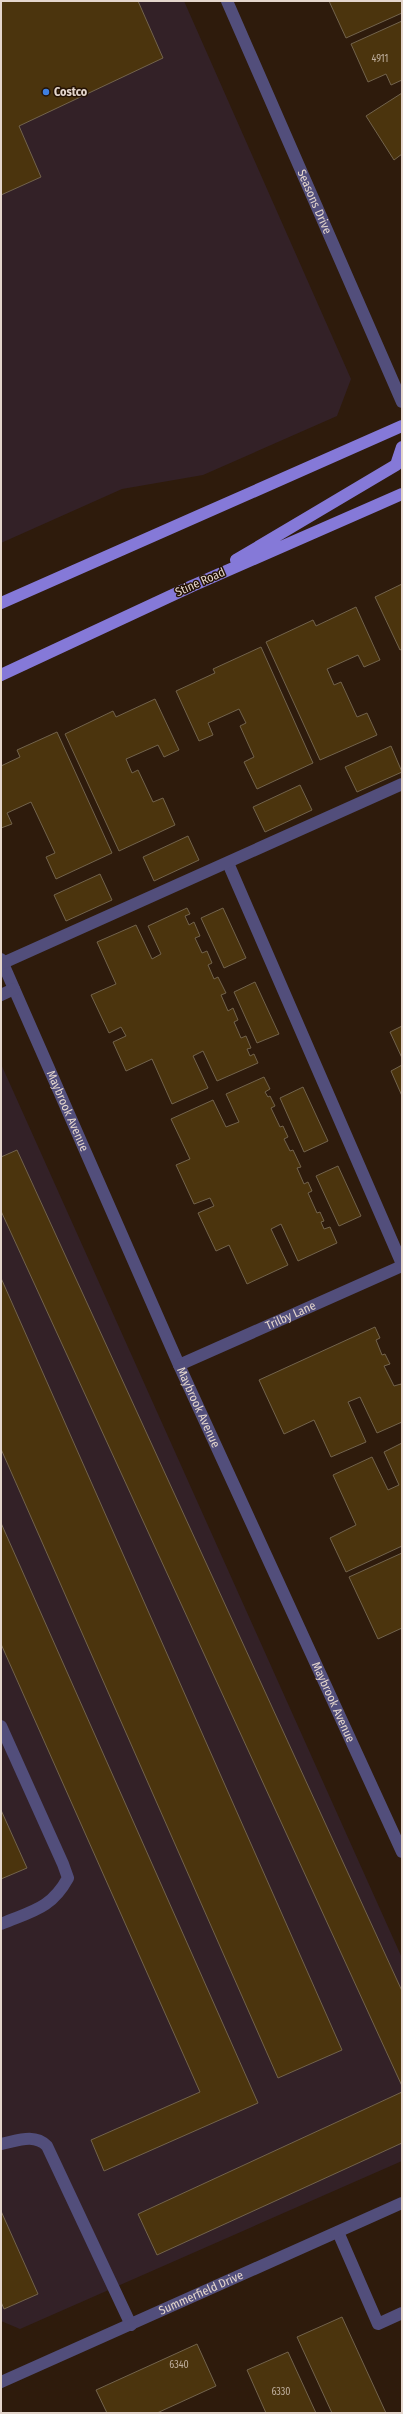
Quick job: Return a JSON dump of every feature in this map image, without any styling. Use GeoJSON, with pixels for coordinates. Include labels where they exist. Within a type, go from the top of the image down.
{"type":"FeatureCollection","features":[{"type":"Feature","properties":{"kind":"main road"},"geometry":{"type":"LineString","coordinates":[[1,602],[402,426]]}},
{"type":"Feature","properties":{"kind":"main road"},"geometry":{"type":"LineString","coordinates":[[192,586],[396,465],[402,447]]}},
{"type":"Feature","properties":{"kind":"main road","name":"Stine Road"},"geometry":{"type":"LineString","coordinates":[[1,675],[192,586],[402,494]]}},
{"type":"Feature","properties":{"kind":"street","name":"Seasons Drive"},"geometry":{"type":"LineString","coordinates":[[227,1],[402,402]]}},
{"type":"Feature","properties":{"kind":"street"},"geometry":{"type":"LineString","coordinates":[[2,961],[228,863],[402,784]]}},
{"type":"Feature","properties":{"kind":"street"},"geometry":{"type":"LineString","coordinates":[[228,863],[402,1265]]}},
{"type":"Feature","properties":{"kind":"street","name":"Maybrook Avenue"},"geometry":{"type":"LineString","coordinates":[[2,961],[179,1365],[402,1852]]}},
{"type":"Feature","properties":{"kind":"street"},"geometry":{"type":"LineString","coordinates":[[1,995],[14,989]]}},
{"type":"Feature","properties":{"kind":"street","name":"Trilby Lane"},"geometry":{"type":"LineString","coordinates":[[179,1365],[402,1265]]}},
{"type":"Feature","properties":{"kind":"street"},"geometry":{"type":"LineString","coordinates":[[1,1726],[68,1878],[60,1892],[50,1903],[1,1924]]}},
{"type":"Feature","properties":{"kind":"street"},"geometry":{"type":"LineString","coordinates":[[1,2144],[26,2138],[40,2140],[47,2146],[131,2325]]}},
{"type":"Feature","properties":{"kind":"street","name":"Summerfield Drive"},"geometry":{"type":"LineString","coordinates":[[1,2382],[402,2203]]}},
{"type":"Feature","properties":{"kind":"street"},"geometry":{"type":"LineString","coordinates":[[338,2232],[378,2324],[402,2313]]}},
{"type":"Feature","properties":{"kind":"shaded area"},"geometry":{"type":"Polygon","coordinates":[[[1,1],[184,1],[351,379],[337,416],[203,475],[122,489],[1,543],[1,1]]]}},
{"type":"Feature","properties":{"kind":"shaded area"},"geometry":{"type":"Polygon","coordinates":[[[1,1064],[402,1958],[402,2161],[20,2329],[1,2321],[1,1064]]]}},
{"type":"Feature","properties":{"kind":"building","name":"Costco"},"geometry":{"type":"Polygon","coordinates":[[[1,1],[138,1],[163,58],[19,126],[41,177],[1,195],[1,1]]]}},
{"type":"Feature","properties":{"kind":"building"},"geometry":{"type":"Polygon","coordinates":[[[329,1],[402,1],[402,13],[346,38],[329,1]]]}},
{"type":"Feature","properties":{"kind":"building"},"geometry":{"type":"Polygon","coordinates":[[[402,21],[402,80],[391,85],[386,74],[368,82],[351,44],[402,21]]]}},
{"type":"Feature","properties":{"kind":"building"},"geometry":{"type":"Polygon","coordinates":[[[402,93],[402,154],[394,160],[366,116],[402,93]]]}},
{"type":"Feature","properties":{"kind":"building"},"geometry":{"type":"Polygon","coordinates":[[[402,584],[402,649],[400,650],[375,597],[402,584]]]}},
{"type":"Feature","properties":{"kind":"building"},"geometry":{"type":"Polygon","coordinates":[[[356,607],[380,660],[364,667],[358,655],[327,669],[334,685],[341,682],[357,717],[367,713],[377,735],[320,760],[266,642],[313,620],[316,626],[356,607]]]}},
{"type":"Feature","properties":{"kind":"building"},"geometry":{"type":"Polygon","coordinates":[[[261,647],[313,763],[257,789],[244,762],[254,757],[240,726],[246,723],[239,709],[208,723],[213,735],[199,741],[176,691],[215,673],[213,669],[261,647]]]}},
{"type":"Feature","properties":{"kind":"building"},"geometry":{"type":"Polygon","coordinates":[[[155,699],[179,750],[164,757],[158,745],[126,759],[132,773],[138,770],[153,802],[163,798],[175,825],[119,851],[65,734],[113,711],[116,717],[155,699]]]}},
{"type":"Feature","properties":{"kind":"building"},"geometry":{"type":"Polygon","coordinates":[[[57,732],[112,853],[56,879],[46,857],[55,853],[31,802],[7,813],[12,824],[1,828],[1,766],[20,757],[17,750],[57,732]]]}},
{"type":"Feature","properties":{"kind":"building"},"geometry":{"type":"Polygon","coordinates":[[[391,746],[402,772],[357,792],[345,767],[391,746]]]}},
{"type":"Feature","properties":{"kind":"building"},"geometry":{"type":"Polygon","coordinates":[[[300,785],[312,810],[265,832],[253,807],[300,785]]]}},
{"type":"Feature","properties":{"kind":"building"},"geometry":{"type":"Polygon","coordinates":[[[188,836],[199,860],[154,881],[143,857],[188,836]]]}},
{"type":"Feature","properties":{"kind":"building"},"geometry":{"type":"Polygon","coordinates":[[[100,874],[112,900],[66,921],[54,895],[100,874]]]}},
{"type":"Feature","properties":{"kind":"building"},"geometry":{"type":"Polygon","coordinates":[[[187,908],[190,914],[185,916],[189,925],[194,922],[200,936],[195,938],[202,953],[207,951],[212,963],[208,965],[214,979],[218,977],[226,993],[221,995],[228,1011],[233,1008],[238,1020],[234,1022],[241,1038],[246,1036],[251,1048],[247,1049],[250,1056],[254,1054],[258,1063],[217,1081],[203,1051],[193,1056],[208,1088],[172,1104],[152,1059],[126,1071],[113,1042],[126,1036],[121,1027],[109,1033],[91,995],[116,984],[97,942],[136,925],[152,959],[161,954],[148,926],[187,908]]]}},
{"type":"Feature","properties":{"kind":"building"},"geometry":{"type":"Polygon","coordinates":[[[223,908],[246,958],[224,968],[201,918],[223,908]]]}},
{"type":"Feature","properties":{"kind":"building"},"geometry":{"type":"Polygon","coordinates":[[[255,982],[279,1034],[257,1043],[234,992],[255,982]]]}},
{"type":"Feature","properties":{"kind":"building"},"geometry":{"type":"Polygon","coordinates":[[[402,1026],[402,1058],[390,1032],[402,1026]]]}},
{"type":"Feature","properties":{"kind":"building"},"geometry":{"type":"Polygon","coordinates":[[[402,1065],[402,1096],[391,1071],[402,1065]]]}},
{"type":"Feature","properties":{"kind":"building"},"geometry":{"type":"Polygon","coordinates":[[[264,1077],[270,1089],[265,1092],[268,1097],[270,1096],[275,1106],[271,1108],[280,1127],[283,1126],[288,1137],[284,1139],[290,1151],[293,1150],[301,1167],[297,1168],[304,1184],[308,1182],[312,1191],[308,1193],[317,1213],[320,1212],[324,1221],[321,1222],[324,1229],[330,1227],[337,1243],[298,1261],[281,1224],[271,1229],[288,1265],[247,1284],[229,1245],[216,1251],[198,1213],[214,1206],[210,1198],[194,1204],[176,1165],[190,1159],[171,1119],[213,1100],[226,1127],[239,1122],[226,1094],[264,1077]]]}},
{"type":"Feature","properties":{"kind":"building"},"geometry":{"type":"Polygon","coordinates":[[[303,1087],[328,1141],[304,1152],[280,1098],[303,1087]]]}},
{"type":"Feature","properties":{"kind":"building"},"geometry":{"type":"Polygon","coordinates":[[[17,1150],[402,1991],[402,2086],[1,1211],[1,1157],[17,1150]]]}},
{"type":"Feature","properties":{"kind":"building"},"geometry":{"type":"Polygon","coordinates":[[[338,1166],[361,1216],[339,1226],[316,1176],[338,1166]]]}},
{"type":"Feature","properties":{"kind":"building"},"geometry":{"type":"Polygon","coordinates":[[[1,1278],[342,2050],[278,2078],[1,1449],[1,1278]]]}},
{"type":"Feature","properties":{"kind":"building"},"geometry":{"type":"Polygon","coordinates":[[[375,1327],[380,1338],[376,1340],[382,1355],[385,1354],[390,1364],[384,1366],[394,1386],[401,1384],[402,1387],[402,1422],[377,1433],[360,1397],[348,1402],[366,1442],[331,1457],[314,1420],[284,1434],[259,1380],[375,1327]]]}},
{"type":"Feature","properties":{"kind":"building"},"geometry":{"type":"Polygon","coordinates":[[[402,1443],[402,1546],[346,1572],[330,1538],[356,1525],[333,1475],[372,1457],[388,1490],[399,1485],[384,1452],[402,1443]]]}},
{"type":"Feature","properties":{"kind":"building"},"geometry":{"type":"Polygon","coordinates":[[[1,1523],[258,2103],[104,2171],[91,2140],[200,2092],[1,1644],[1,1523]]]}},
{"type":"Feature","properties":{"kind":"building"},"geometry":{"type":"Polygon","coordinates":[[[402,1553],[402,1628],[378,1639],[349,1577],[402,1553]]]}},
{"type":"Feature","properties":{"kind":"building"},"geometry":{"type":"Polygon","coordinates":[[[1,1810],[27,1868],[1,1879],[1,1810]]]}},
{"type":"Feature","properties":{"kind":"building"},"geometry":{"type":"Polygon","coordinates":[[[402,2092],[402,2143],[157,2255],[138,2214],[402,2092]]]}},
{"type":"Feature","properties":{"kind":"building"},"geometry":{"type":"Polygon","coordinates":[[[1,2211],[38,2294],[4,2309],[1,2302],[1,2211]]]}},
{"type":"Feature","properties":{"kind":"building"},"geometry":{"type":"Polygon","coordinates":[[[342,2317],[386,2413],[332,2413],[297,2337],[342,2317]]]}},
{"type":"Feature","properties":{"kind":"building"},"geometry":{"type":"Polygon","coordinates":[[[197,2344],[216,2386],[157,2413],[107,2413],[96,2390],[197,2344]]]}},
{"type":"Feature","properties":{"kind":"building"},"geometry":{"type":"Polygon","coordinates":[[[288,2352],[316,2413],[266,2413],[247,2370],[288,2352]]]}},
{"type":"Feature","properties":{"kind":"place","name":"Costco"},"geometry":{"type":"Point","coordinates":[46,92]}}]}
